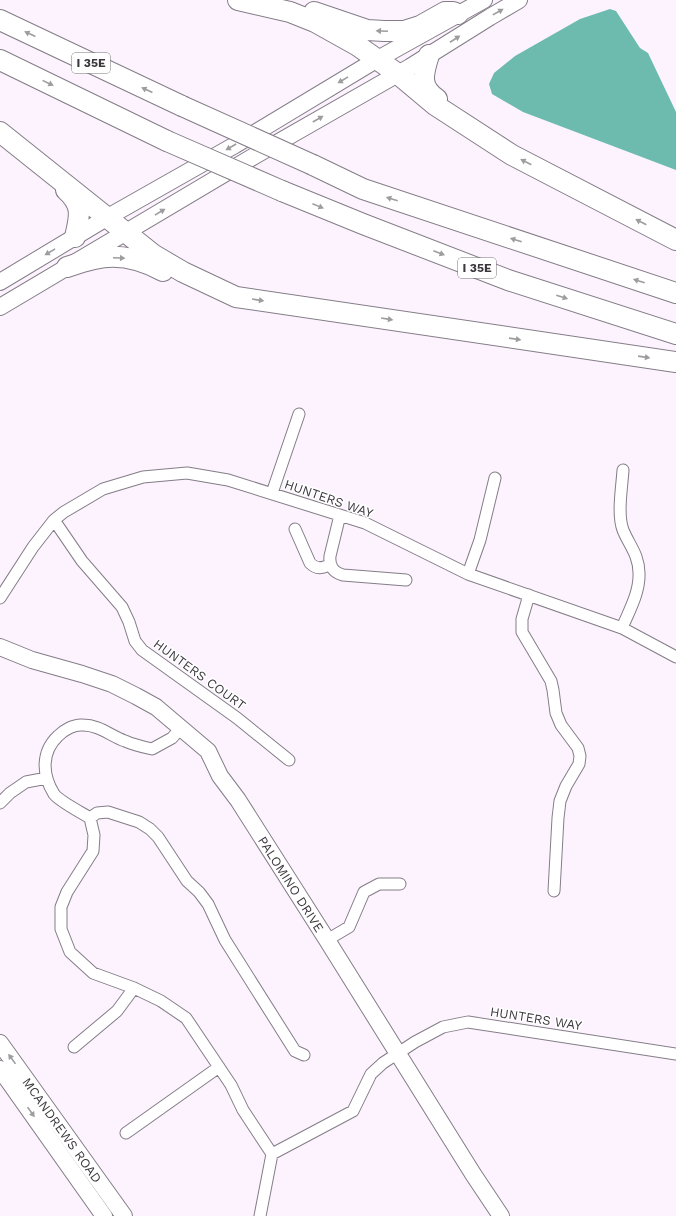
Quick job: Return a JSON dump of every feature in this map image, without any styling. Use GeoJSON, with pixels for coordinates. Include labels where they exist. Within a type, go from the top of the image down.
{"type":"FeatureCollection","features":[{"type":"Feature","properties":{"kind":"highway"},"geometry":{"type":"LineString","coordinates":[[238,0],[290,12],[315,22],[358,46],[398,74],[435,105],[487,139],[512,154],[676,240]]}},
{"type":"Feature","properties":{"kind":"highway"},"geometry":{"type":"LineString","coordinates":[[290,12],[301,8],[367,30],[384,31],[404,31],[415,28],[445,12],[453,12],[458,14]]}},
{"type":"Feature","properties":{"kind":"highway","name":"I 35E"},"geometry":{"type":"LineString","coordinates":[[0,20],[363,189],[676,293]]}},
{"type":"Feature","properties":{"kind":"highway"},"geometry":{"type":"LineString","coordinates":[[429,56],[423,76],[426,88],[434,97],[484,133],[487,139]]}},
{"type":"Feature","properties":{"kind":"highway","name":"I 35E"},"geometry":{"type":"LineString","coordinates":[[0,60],[167,141],[363,224],[508,280],[676,334]]}},
{"type":"Feature","properties":{"kind":"highway"},"geometry":{"type":"LineString","coordinates":[[0,132],[154,255],[183,272],[236,297],[676,362]]}},
{"type":"Feature","properties":{"kind":"highway"},"geometry":{"type":"LineString","coordinates":[[30,156],[49,176],[70,194],[76,202],[80,211],[75,237]]}},
{"type":"Feature","properties":{"kind":"highway"},"geometry":{"type":"LineString","coordinates":[[67,267],[95,258],[129,258],[153,266],[200,289],[226,293]]}},
{"type":"Feature","properties":{"kind":"street"},"geometry":{"type":"LineString","coordinates":[[0,282],[108,217],[235,145],[376,60],[484,0]]}},
{"type":"Feature","properties":{"kind":"street"},"geometry":{"type":"LineString","coordinates":[[0,307],[329,113],[429,56],[519,0]]}},
{"type":"Feature","properties":{"kind":"street"},"geometry":{"type":"LineString","coordinates":[[272,493],[299,414]]}},
{"type":"Feature","properties":{"kind":"street"},"geometry":{"type":"LineString","coordinates":[[622,628],[638,587],[639,574],[635,553],[623,531],[621,521],[623,470]]}},
{"type":"Feature","properties":{"kind":"street","name":"HUNTERS WAY"},"geometry":{"type":"LineString","coordinates":[[0,598],[33,547],[54,520],[64,512],[104,489],[143,477],[187,473],[228,480],[365,523],[468,574],[622,628],[676,657]]}},
{"type":"Feature","properties":{"kind":"street"},"geometry":{"type":"LineString","coordinates":[[468,574],[480,540],[495,478]]}},
{"type":"Feature","properties":{"kind":"street"},"geometry":{"type":"LineString","coordinates":[[340,515],[330,556],[330,565],[337,573],[343,575],[406,580]]}},
{"type":"Feature","properties":{"kind":"street","name":"HUNTERS COURT"},"geometry":{"type":"LineString","coordinates":[[54,520],[82,561],[122,607],[135,641],[142,650],[237,718],[289,760]]}},
{"type":"Feature","properties":{"kind":"street"},"geometry":{"type":"LineString","coordinates":[[295,529],[310,563],[314,568],[330,565]]}},
{"type":"Feature","properties":{"kind":"street"},"geometry":{"type":"LineString","coordinates":[[529,595],[522,620],[522,632],[551,681],[556,713],[561,725],[578,748],[580,756],[579,764],[566,786],[560,801],[554,891]]}},
{"type":"Feature","properties":{"kind":"street","name":"PALOMINO DRIVE"},"geometry":{"type":"LineString","coordinates":[[0,647],[32,660],[112,684],[156,707],[208,751],[220,776],[238,800],[328,940],[473,1174],[501,1216]]}},
{"type":"Feature","properties":{"kind":"street"},"geometry":{"type":"LineString","coordinates":[[181,728],[172,738],[152,749],[124,741],[100,728],[82,724],[65,730],[53,741],[46,753],[45,766],[47,778],[55,796],[90,818],[94,835],[93,851],[67,892],[61,907],[61,929],[70,952],[93,973],[134,988],[162,1001],[186,1018],[219,1067],[231,1086],[243,1110],[272,1154],[260,1216]]}},
{"type":"Feature","properties":{"kind":"street"},"geometry":{"type":"LineString","coordinates":[[0,803],[26,782],[47,778]]}},
{"type":"Feature","properties":{"kind":"street"},"geometry":{"type":"LineString","coordinates":[[90,818],[97,813],[108,812],[139,822],[150,829],[158,837],[188,881],[208,904],[225,940],[295,1051],[304,1055]]}},
{"type":"Feature","properties":{"kind":"street"},"geometry":{"type":"LineString","coordinates":[[328,940],[349,926],[364,892],[379,884],[400,884]]}},
{"type":"Feature","properties":{"kind":"street"},"geometry":{"type":"LineString","coordinates":[[74,1046],[117,1011],[134,988]]}},
{"type":"Feature","properties":{"kind":"street","name":"HUNTERS WAY"},"geometry":{"type":"LineString","coordinates":[[272,1154],[353,1111],[371,1074],[383,1063],[398,1053],[443,1027],[468,1022],[676,1054]]}},
{"type":"Feature","properties":{"kind":"street","name":"MCANDREWS ROAD"},"geometry":{"type":"LineString","coordinates":[[0,1043],[124,1216]]}},
{"type":"Feature","properties":{"kind":"street"},"geometry":{"type":"LineString","coordinates":[[126,1133],[219,1067]]}},
{"type":"Feature","properties":{"kind":"street","name":"MCANDREWS ROAD"},"geometry":{"type":"LineString","coordinates":[[0,1069],[104,1216]]}},
{"type":"Feature","properties":{"kind":"shaded area"},"geometry":{"type":"Polygon","coordinates":[[[610,9],[616,11],[640,48],[648,53],[676,112],[676,170],[523,112],[492,94],[489,84],[494,73],[515,56],[580,19],[610,9]]]}}]}
